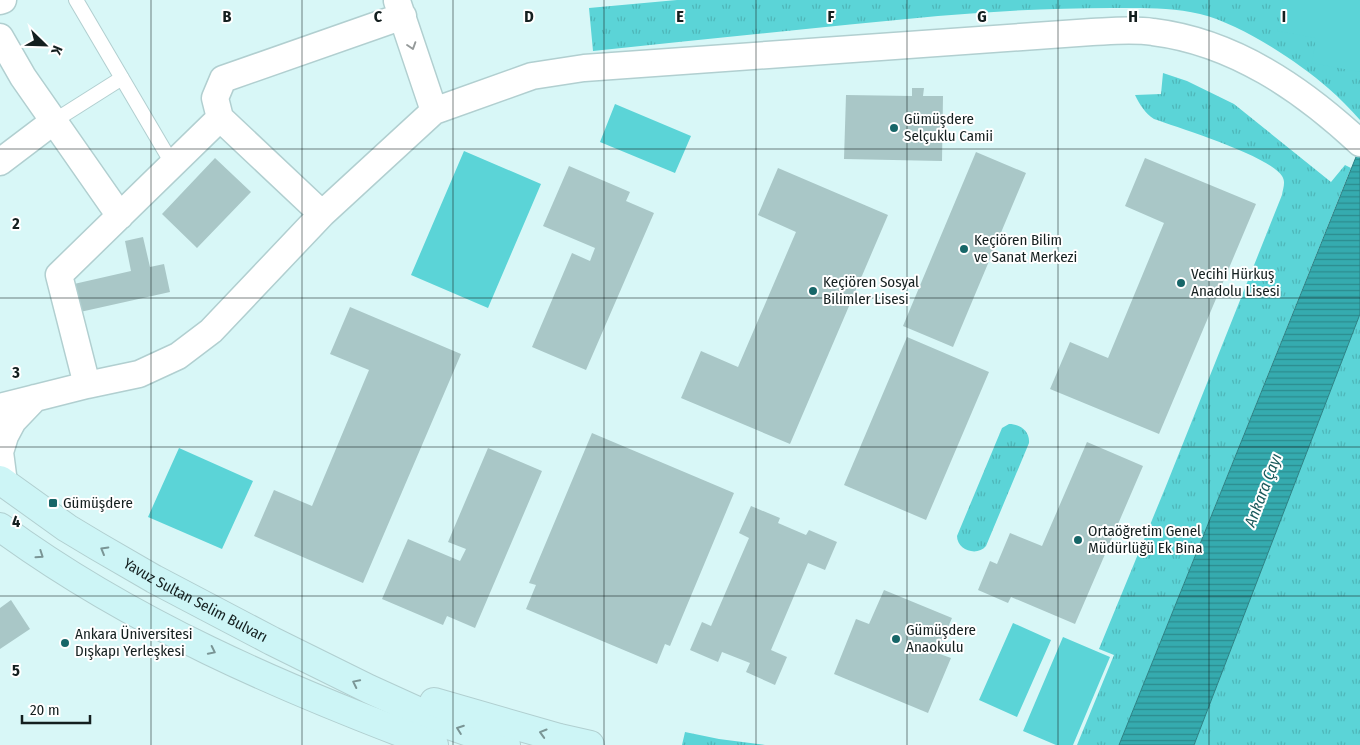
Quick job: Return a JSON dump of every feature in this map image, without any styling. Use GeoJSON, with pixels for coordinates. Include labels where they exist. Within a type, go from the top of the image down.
{"type":"FeatureCollection","features":[{"type":"Feature","properties":{"kind":"main road","name":"Yavuz Sultan Selim Bulvarı"},"geometry":{"type":"LineString","coordinates":[[2,481],[67,528],[154,579],[289,650],[446,724],[506,745]]}},
{"type":"Feature","properties":{"kind":"main road"},"geometry":{"type":"LineString","coordinates":[[0,527],[35,553],[78,580],[177,635],[397,737],[434,745]]}},
{"type":"Feature","properties":{"kind":"main road"},"geometry":{"type":"LineString","coordinates":[[400,703],[429,701],[590,745]]}},
{"type":"Feature","properties":{"kind":"street"},"geometry":{"type":"LineString","coordinates":[[322,214],[220,118],[215,98],[223,79],[400,8],[434,111]]}},
{"type":"Feature","properties":{"kind":"street"},"geometry":{"type":"LineString","coordinates":[[0,407],[139,374],[178,356],[211,331],[322,214],[434,111],[532,76],[584,68],[1129,30],[1186,38],[1215,46],[1264,69],[1327,114],[1360,143]]}},
{"type":"Feature","properties":{"kind":"street"},"geometry":{"type":"LineString","coordinates":[[0,37],[23,77],[120,216]]}},
{"type":"Feature","properties":{"kind":"street"},"geometry":{"type":"LineString","coordinates":[[88,385],[59,275],[220,118]]}},
{"type":"Feature","properties":{"kind":"street"},"geometry":{"type":"LineString","coordinates":[[0,162],[54,121]]}},
{"type":"Feature","properties":{"kind":"street"},"geometry":{"type":"LineString","coordinates":[[2,481],[0,452],[6,436],[13,421],[35,398]]}},
{"type":"Feature","properties":{"kind":"lane"},"geometry":{"type":"LineString","coordinates":[[76,0],[172,165]]}},
{"type":"Feature","properties":{"kind":"lane"},"geometry":{"type":"LineString","coordinates":[[54,121],[122,78]]}},
{"type":"Feature","properties":{"kind":"green space"},"geometry":{"type":"Polygon","coordinates":[[[677,0],[1360,0],[1360,120],[1315,77],[1268,45],[1216,19],[1200,14],[1167,9],[1025,10],[960,14],[593,51],[589,8],[677,0]]]}},
{"type":"Feature","properties":{"kind":"green space"},"geometry":{"type":"Polygon","coordinates":[[[1283,0],[1360,0],[1360,72],[1312,63],[1316,38],[1277,31],[1283,0]]]}},
{"type":"Feature","properties":{"kind":"green space"},"geometry":{"type":"Polygon","coordinates":[[[1163,73],[1187,81],[1234,104],[1331,182],[1345,165],[1351,168],[1119,745],[1077,745],[1114,655],[1099,649],[1166,486],[1282,195],[1284,185],[1282,176],[1274,168],[1260,160],[1223,143],[1154,119],[1148,114],[1135,95],[1161,94],[1163,73]]]}},
{"type":"Feature","properties":{"kind":"green space"},"geometry":{"type":"Polygon","coordinates":[[[615,104],[691,136],[675,173],[600,142],[615,104]]]}},
{"type":"Feature","properties":{"kind":"green space"},"geometry":{"type":"Polygon","coordinates":[[[464,151],[541,184],[488,308],[411,275],[464,151]]]}},
{"type":"Feature","properties":{"kind":"green space"},"geometry":{"type":"Polygon","coordinates":[[[1360,314],[1360,745],[1194,745],[1360,314]]]}},
{"type":"Feature","properties":{"kind":"green space"},"geometry":{"type":"Polygon","coordinates":[[[1009,424],[1017,425],[1024,429],[1028,435],[1029,443],[986,546],[978,551],[968,550],[960,545],[957,536],[1002,428],[1009,424]]]}},
{"type":"Feature","properties":{"kind":"green space"},"geometry":{"type":"Polygon","coordinates":[[[179,448],[253,481],[222,549],[148,517],[179,448]]]}},
{"type":"Feature","properties":{"kind":"green space"},"geometry":{"type":"Polygon","coordinates":[[[1013,623],[1051,640],[1017,717],[979,700],[1013,623]]]}},
{"type":"Feature","properties":{"kind":"green space"},"geometry":{"type":"Polygon","coordinates":[[[1063,637],[1110,657],[1073,745],[1056,745],[1023,731],[1063,637]]]}},
{"type":"Feature","properties":{"kind":"green space"},"geometry":{"type":"Polygon","coordinates":[[[685,732],[719,739],[765,745],[682,745],[685,732]]]}},
{"type":"Feature","properties":{"kind":"water","name":"Ankara Çayı"},"geometry":{"type":"Polygon","coordinates":[[[1360,147],[1360,314],[1194,745],[1119,745],[1360,147]]]}},
{"type":"Feature","properties":{"kind":"building","name":"Gümüşdere Selçuklu Camii"},"geometry":{"type":"Polygon","coordinates":[[[912,88],[924,88],[923,96],[943,96],[942,161],[844,159],[846,95],[912,96],[912,88]]]}},
{"type":"Feature","properties":{"kind":"building","name":"Keçiören Bilim ve Sanat Merkezi"},"geometry":{"type":"Polygon","coordinates":[[[976,152],[1026,173],[953,347],[903,326],[976,152]]]}},
{"type":"Feature","properties":{"kind":"building"},"geometry":{"type":"Polygon","coordinates":[[[215,158],[251,192],[197,248],[162,214],[215,158]]]}},
{"type":"Feature","properties":{"kind":"building","name":"Vecihi Hürkuş Anadolu Lisesi"},"geometry":{"type":"Polygon","coordinates":[[[1145,158],[1256,204],[1159,434],[1050,389],[1070,342],[1108,358],[1164,223],[1125,206],[1145,158]]]}},
{"type":"Feature","properties":{"kind":"building"},"geometry":{"type":"Polygon","coordinates":[[[569,166],[630,192],[626,201],[654,213],[586,370],[532,347],[572,253],[590,261],[595,248],[543,226],[569,166]]]}},
{"type":"Feature","properties":{"kind":"building","name":"Keçiören Sosyal Bilimler Lisesi"},"geometry":{"type":"Polygon","coordinates":[[[778,168],[888,215],[790,444],[681,398],[701,351],[738,367],[796,232],[758,215],[778,168]]]}},
{"type":"Feature","properties":{"kind":"building"},"geometry":{"type":"Polygon","coordinates":[[[143,237],[150,267],[164,264],[170,292],[80,312],[74,284],[131,271],[125,241],[143,237]]]}},
{"type":"Feature","properties":{"kind":"building"},"geometry":{"type":"Polygon","coordinates":[[[350,307],[461,354],[363,583],[254,536],[274,490],[312,506],[369,370],[330,354],[350,307]]]}},
{"type":"Feature","properties":{"kind":"building"},"geometry":{"type":"Polygon","coordinates":[[[907,337],[989,372],[926,520],[844,485],[907,337]]]}},
{"type":"Feature","properties":{"kind":"building"},"geometry":{"type":"Polygon","coordinates":[[[592,433],[734,493],[670,646],[665,644],[657,664],[526,609],[536,585],[529,583],[592,433]]]}},
{"type":"Feature","properties":{"kind":"building","name":"Ortaöğretim Genel Müdürlüğü Ek Bina"},"geometry":{"type":"Polygon","coordinates":[[[1087,442],[1143,466],[1075,624],[1011,597],[1008,603],[978,590],[990,561],[997,564],[1010,533],[1042,546],[1087,442]]]}},
{"type":"Feature","properties":{"kind":"building"},"geometry":{"type":"Polygon","coordinates":[[[488,448],[542,471],[475,628],[447,616],[443,625],[382,599],[408,539],[460,561],[466,549],[448,542],[488,448]]]}},
{"type":"Feature","properties":{"kind":"building"},"geometry":{"type":"Polygon","coordinates":[[[751,506],[780,518],[778,523],[806,535],[809,530],[837,542],[825,570],[808,563],[771,650],[787,657],[775,685],[746,672],[750,663],[722,652],[718,662],[690,650],[702,622],[711,626],[749,538],[739,533],[751,506]]]}},
{"type":"Feature","properties":{"kind":"building","name":"Gümüşdere Anaokulu"},"geometry":{"type":"Polygon","coordinates":[[[884,590],[952,618],[937,653],[951,658],[928,713],[834,674],[856,619],[869,624],[884,590]]]}},
{"type":"Feature","properties":{"kind":"building"},"geometry":{"type":"Polygon","coordinates":[[[11,600],[30,629],[0,649],[0,608],[11,600]]]}},
{"type":"Feature","properties":{"kind":"place","name":"Gümüşdere Selçuklu Camii"},"geometry":{"type":"Point","coordinates":[894,128]}},
{"type":"Feature","properties":{"kind":"place","name":"Keçiören Bilim ve Sanat Merkezi"},"geometry":{"type":"Point","coordinates":[964,249]}},
{"type":"Feature","properties":{"kind":"place","name":"Vecihi Hürkuş Anadolu Lisesi"},"geometry":{"type":"Point","coordinates":[1181,283]}},
{"type":"Feature","properties":{"kind":"place","name":"Keçiören Sosyal Bilimler Lisesi"},"geometry":{"type":"Point","coordinates":[813,291]}},
{"type":"Feature","properties":{"kind":"place","name":"Gümüşdere"},"geometry":{"type":"Point","coordinates":[53,503]}},
{"type":"Feature","properties":{"kind":"place","name":"Ortaöğretim Genel Müdürlüğü Ek Bina"},"geometry":{"type":"Point","coordinates":[1078,540]}},
{"type":"Feature","properties":{"kind":"place","name":"Gümüşdere Anaokulu"},"geometry":{"type":"Point","coordinates":[896,639]}},
{"type":"Feature","properties":{"kind":"place","name":"Ankara Üniversitesi Dışkapı Yerleşkesi"},"geometry":{"type":"Point","coordinates":[65,643]}}]}
